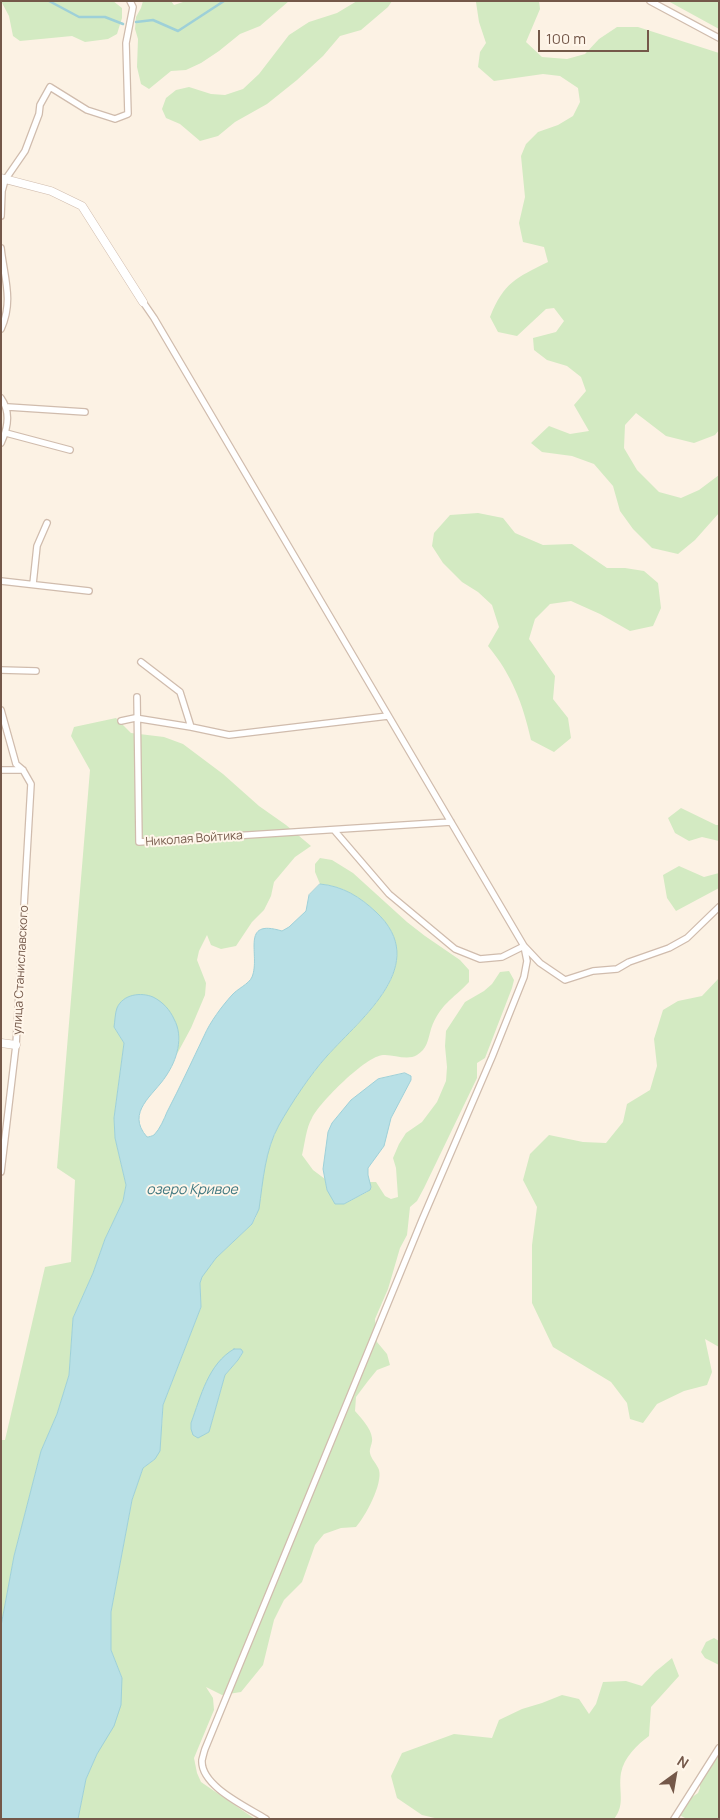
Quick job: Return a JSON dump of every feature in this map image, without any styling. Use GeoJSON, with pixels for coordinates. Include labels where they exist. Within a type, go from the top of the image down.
{"type":"FeatureCollection","features":[{"type":"Feature","properties":{"kind":"street"},"geometry":{"type":"LineString","coordinates":[[1,216],[3,179],[25,151],[39,114],[40,104],[50,87],[55,92],[74,100],[87,110],[115,119],[128,114],[126,43],[133,7],[130,1]]}},
{"type":"Feature","properties":{"kind":"street"},"geometry":{"type":"LineString","coordinates":[[650,1],[719,38]]}},
{"type":"Feature","properties":{"kind":"street"},"geometry":{"type":"LineString","coordinates":[[3,179],[51,191],[82,206],[154,318],[524,946],[540,963],[565,980],[592,971],[617,969],[629,962],[669,948],[687,938],[719,907]]}},
{"type":"Feature","properties":{"kind":"street"},"geometry":{"type":"LineString","coordinates":[[1,248],[9,296],[6,318],[1,329]]}},
{"type":"Feature","properties":{"kind":"street"},"geometry":{"type":"LineString","coordinates":[[1,398],[8,407],[6,433],[1,443]]}},
{"type":"Feature","properties":{"kind":"street"},"geometry":{"type":"LineString","coordinates":[[8,407],[86,412]]}},
{"type":"Feature","properties":{"kind":"street"},"geometry":{"type":"LineString","coordinates":[[6,433],[70,450]]}},
{"type":"Feature","properties":{"kind":"street"},"geometry":{"type":"LineString","coordinates":[[33,584],[37,546],[47,523]]}},
{"type":"Feature","properties":{"kind":"street"},"geometry":{"type":"LineString","coordinates":[[1,581],[89,591]]}},
{"type":"Feature","properties":{"kind":"street"},"geometry":{"type":"LineString","coordinates":[[140,662],[180,692],[191,727]]}},
{"type":"Feature","properties":{"kind":"street"},"geometry":{"type":"LineString","coordinates":[[1,670],[36,671]]}},
{"type":"Feature","properties":{"kind":"street","name":"Николая Войтика"},"geometry":{"type":"LineString","coordinates":[[137,697],[139,842],[334,830]]}},
{"type":"Feature","properties":{"kind":"street","name":"улица Станиславского"},"geometry":{"type":"LineString","coordinates":[[1,710],[16,764],[23,770],[31,784],[16,1045],[1,1172]]}},
{"type":"Feature","properties":{"kind":"street"},"geometry":{"type":"LineString","coordinates":[[121,721],[137,718],[229,735],[388,716]]}},
{"type":"Feature","properties":{"kind":"street"},"geometry":{"type":"LineString","coordinates":[[1,770],[23,770]]}},
{"type":"Feature","properties":{"kind":"street"},"geometry":{"type":"LineString","coordinates":[[334,830],[451,822]]}},
{"type":"Feature","properties":{"kind":"street"},"geometry":{"type":"LineString","coordinates":[[334,830],[389,894],[456,949],[480,959],[502,957],[524,946]]}},
{"type":"Feature","properties":{"kind":"street"},"geometry":{"type":"LineString","coordinates":[[266,1819],[214,1785],[205,1774],[202,1761],[205,1749],[524,977],[527,961],[524,946]]}},
{"type":"Feature","properties":{"kind":"street"},"geometry":{"type":"LineString","coordinates":[[1,1043],[16,1045]]}},
{"type":"Feature","properties":{"kind":"street"},"geometry":{"type":"LineString","coordinates":[[674,1819],[719,1748]]}},
{"type":"Feature","properties":{"kind":"green space"},"geometry":{"type":"Polygon","coordinates":[[[1,1],[113,1],[122,8],[122,18],[117,34],[108,39],[85,42],[72,36],[20,41],[13,36],[9,16],[1,1]]]}},
{"type":"Feature","properties":{"kind":"green space"},"geometry":{"type":"Polygon","coordinates":[[[143,1],[171,1],[174,5],[186,1],[289,1],[260,26],[240,34],[201,63],[186,70],[171,71],[149,89],[141,84],[137,67],[138,39],[135,29],[136,17],[143,1]]]}},
{"type":"Feature","properties":{"kind":"green space"},"geometry":{"type":"Polygon","coordinates":[[[357,1],[392,1],[388,7],[361,30],[340,36],[323,56],[267,104],[235,122],[218,136],[200,141],[180,124],[166,118],[162,109],[166,98],[176,90],[189,87],[211,94],[225,95],[243,89],[259,74],[289,35],[309,22],[337,13],[357,1]]]}},
{"type":"Feature","properties":{"kind":"green space"},"geometry":{"type":"Polygon","coordinates":[[[539,1],[540,9],[526,42],[542,57],[567,59],[585,54],[599,39],[617,27],[638,27],[719,53],[719,430],[715,435],[694,443],[666,436],[636,413],[625,425],[624,448],[637,470],[659,492],[681,498],[699,490],[719,475],[719,513],[695,540],[678,554],[652,548],[633,529],[620,511],[613,486],[594,464],[572,456],[542,452],[531,443],[549,426],[570,434],[589,431],[574,405],[586,391],[581,377],[567,366],[547,360],[534,350],[533,338],[556,332],[564,321],[554,308],[546,309],[517,336],[498,332],[490,317],[500,296],[512,282],[548,262],[544,247],[523,242],[519,223],[525,197],[521,156],[526,144],[538,132],[558,125],[573,116],[580,102],[578,88],[560,76],[543,74],[494,81],[478,67],[480,52],[486,43],[479,22],[476,2],[539,1]]]}},
{"type":"Feature","properties":{"kind":"green space"},"geometry":{"type":"Polygon","coordinates":[[[668,1],[719,1],[719,29],[668,1]]]}},
{"type":"Feature","properties":{"kind":"green space"},"geometry":{"type":"Polygon","coordinates":[[[478,513],[503,518],[515,533],[543,545],[572,544],[607,568],[644,571],[658,583],[661,608],[653,626],[630,631],[600,614],[571,601],[550,604],[535,619],[529,639],[555,676],[553,699],[568,718],[571,738],[554,752],[531,740],[516,690],[504,668],[488,646],[499,627],[492,605],[478,592],[462,582],[443,563],[432,546],[434,533],[450,515],[478,513]]]}},
{"type":"Feature","properties":{"kind":"green space"},"geometry":{"type":"Polygon","coordinates":[[[116,718],[131,733],[164,737],[183,744],[311,846],[295,857],[274,882],[271,896],[264,910],[252,922],[236,946],[221,949],[211,945],[207,935],[197,960],[206,983],[205,995],[191,1028],[177,1054],[179,1036],[114,1027],[124,1043],[114,1118],[115,1138],[126,1185],[123,1201],[105,1239],[93,1273],[73,1318],[69,1375],[57,1414],[41,1451],[14,1556],[1,1626],[1,1440],[5,1440],[45,1267],[71,1262],[75,1180],[57,1168],[90,770],[71,736],[74,727],[116,718]]]}},
{"type":"Feature","properties":{"kind":"green space"},"geometry":{"type":"Polygon","coordinates":[[[681,808],[719,825],[719,841],[702,837],[689,841],[675,833],[668,818],[681,808]]]}},
{"type":"Feature","properties":{"kind":"green space"},"geometry":{"type":"Polygon","coordinates":[[[320,858],[332,860],[353,873],[407,922],[460,960],[469,970],[469,982],[438,1014],[427,1044],[420,1053],[413,1057],[383,1055],[375,1057],[355,1071],[333,1091],[312,1118],[302,1155],[313,1170],[325,1179],[327,1190],[344,1204],[367,1192],[371,1187],[369,1182],[376,1182],[385,1196],[391,1199],[398,1197],[396,1168],[393,1158],[406,1133],[422,1122],[437,1102],[446,1081],[446,1031],[465,1002],[484,991],[492,984],[500,972],[509,971],[514,980],[485,1058],[477,1063],[477,1078],[424,1188],[417,1201],[410,1207],[407,1235],[400,1248],[388,1289],[375,1319],[377,1342],[387,1354],[390,1365],[377,1370],[368,1381],[356,1397],[355,1411],[371,1434],[370,1453],[380,1476],[376,1492],[356,1527],[341,1528],[324,1534],[315,1545],[302,1582],[284,1600],[274,1620],[263,1665],[241,1692],[222,1695],[206,1687],[213,1698],[214,1710],[194,1758],[197,1773],[201,1782],[255,1819],[78,1819],[86,1779],[97,1754],[122,1678],[111,1650],[111,1612],[132,1500],[143,1468],[155,1459],[162,1425],[163,1405],[201,1307],[200,1283],[202,1276],[216,1258],[252,1224],[256,1217],[270,1147],[289,1107],[327,1056],[373,1007],[386,989],[394,971],[397,951],[391,932],[376,912],[357,897],[336,887],[320,884],[315,872],[315,864],[320,858]],[[243,1352],[207,1381],[191,1423],[194,1435],[198,1437],[209,1432],[225,1375],[243,1352]]]}},
{"type":"Feature","properties":{"kind":"green space"},"geometry":{"type":"Polygon","coordinates":[[[679,866],[704,877],[719,873],[719,888],[676,911],[667,898],[663,875],[679,866]]]}},
{"type":"Feature","properties":{"kind":"green space"},"geometry":{"type":"Polygon","coordinates":[[[719,978],[719,1347],[705,1339],[712,1372],[707,1385],[684,1391],[657,1404],[643,1423],[630,1419],[627,1403],[611,1382],[553,1347],[532,1303],[532,1245],[537,1207],[523,1180],[530,1154],[549,1135],[583,1142],[606,1143],[623,1122],[627,1104],[650,1090],[657,1066],[654,1039],[663,1010],[678,1001],[702,996],[719,978]]]}},
{"type":"Feature","properties":{"kind":"green space"},"geometry":{"type":"Polygon","coordinates":[[[714,1638],[719,1641],[719,1665],[705,1658],[701,1652],[706,1642],[714,1638]]]}},
{"type":"Feature","properties":{"kind":"green space"},"geometry":{"type":"Polygon","coordinates":[[[672,1658],[679,1676],[651,1707],[649,1736],[636,1747],[625,1762],[620,1780],[621,1803],[614,1819],[439,1819],[422,1815],[397,1798],[391,1776],[402,1753],[454,1734],[492,1738],[499,1720],[522,1709],[562,1695],[579,1699],[589,1714],[596,1704],[603,1682],[626,1681],[642,1686],[672,1658]]]}},
{"type":"Feature","properties":{"kind":"green space"},"geometry":{"type":"Polygon","coordinates":[[[719,1752],[719,1819],[687,1819],[679,1815],[685,1802],[698,1793],[700,1778],[719,1752]]]}},
{"type":"Feature","properties":{"kind":"water","name":"озеро Кривое"},"geometry":{"type":"Polygon","coordinates":[[[320,884],[336,887],[351,893],[376,912],[391,932],[397,951],[394,970],[386,989],[373,1007],[321,1063],[290,1107],[274,1135],[265,1166],[259,1209],[252,1224],[216,1258],[202,1277],[200,1283],[201,1307],[163,1405],[160,1451],[155,1459],[143,1468],[132,1500],[111,1612],[111,1650],[122,1678],[121,1705],[114,1726],[97,1754],[86,1779],[78,1819],[1,1819],[1,1626],[14,1556],[41,1451],[57,1414],[69,1375],[73,1318],[93,1273],[105,1239],[123,1201],[126,1185],[115,1138],[114,1118],[124,1043],[114,1027],[117,1008],[123,1000],[133,995],[153,997],[166,1006],[179,1033],[178,1048],[173,1063],[140,1112],[141,1128],[147,1137],[150,1137],[154,1135],[162,1124],[207,1031],[220,1009],[252,977],[256,934],[260,930],[269,928],[282,931],[289,927],[306,911],[309,895],[320,884]]]}},
{"type":"Feature","properties":{"kind":"water"},"geometry":{"type":"Polygon","coordinates":[[[405,1073],[411,1076],[411,1080],[391,1118],[384,1146],[368,1168],[370,1190],[344,1204],[335,1204],[327,1190],[323,1169],[328,1132],[332,1123],[351,1100],[378,1079],[405,1073]]]}},
{"type":"Feature","properties":{"kind":"water"},"geometry":{"type":"Polygon","coordinates":[[[234,1349],[241,1349],[243,1352],[225,1375],[209,1432],[198,1438],[193,1435],[191,1423],[202,1392],[218,1363],[234,1349]]]}},
{"type":"Feature","properties":{"kind":"waterway"},"geometry":{"type":"LineString","coordinates":[[49,1],[79,17],[105,17],[123,24]]}},
{"type":"Feature","properties":{"kind":"waterway"},"geometry":{"type":"LineString","coordinates":[[136,22],[153,20],[178,31],[224,1]]}}]}
